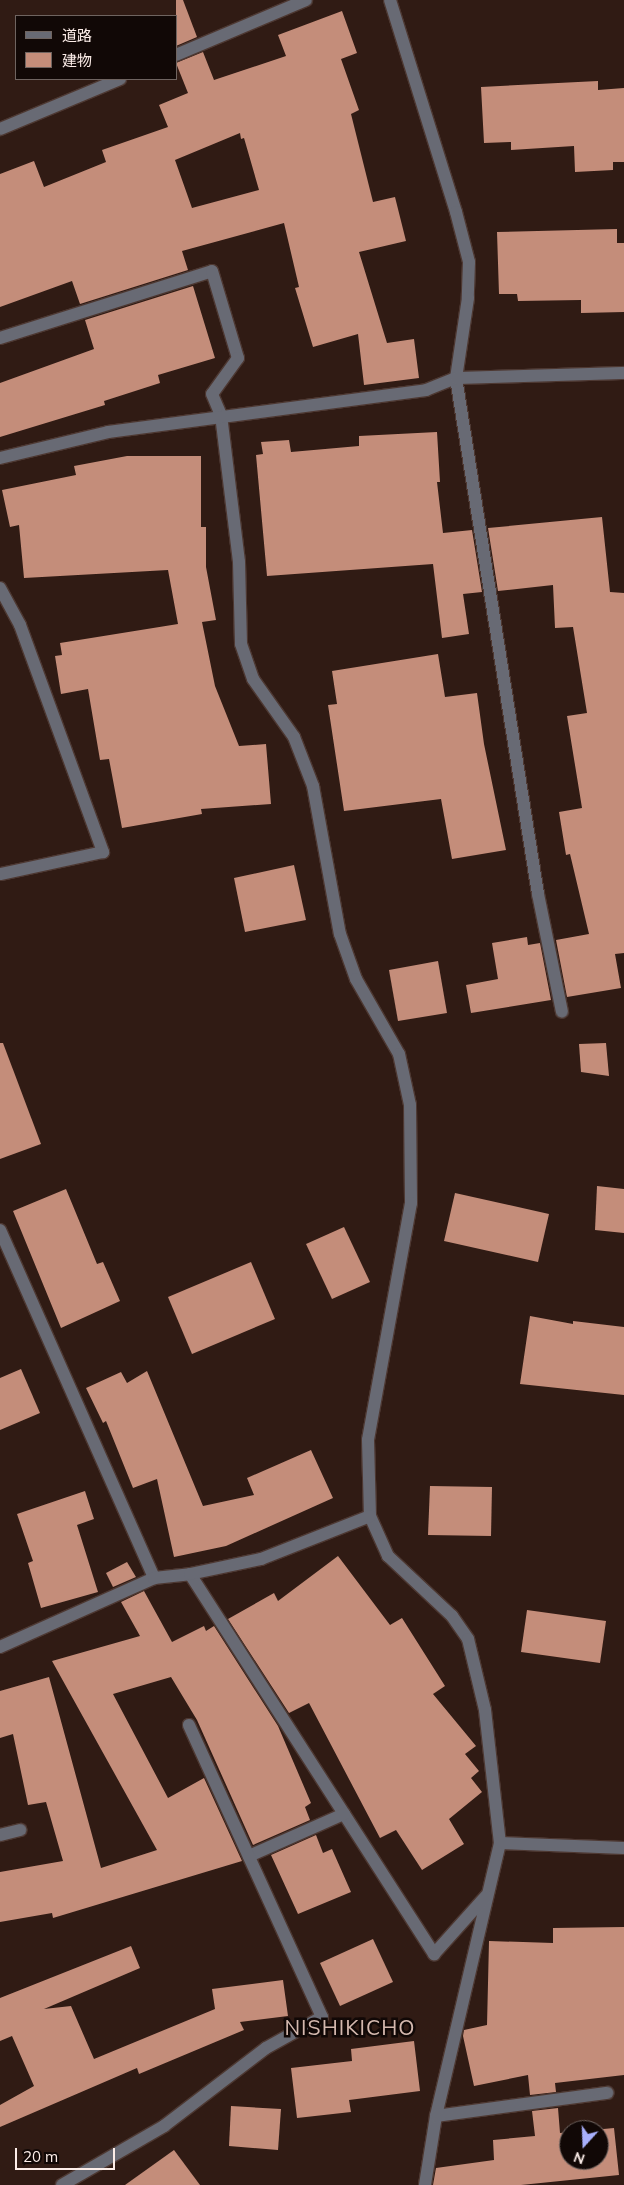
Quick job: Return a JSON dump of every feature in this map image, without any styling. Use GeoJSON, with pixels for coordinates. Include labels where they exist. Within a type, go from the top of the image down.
{"type":"FeatureCollection","features":[{"type":"Feature","properties":{"kind":"street"},"geometry":{"type":"LineString","coordinates":[[178,54],[306,0]]}},
{"type":"Feature","properties":{"kind":"street"},"geometry":{"type":"LineString","coordinates":[[390,0],[454,203],[469,262],[468,298],[456,378],[538,894],[562,1012]]}},
{"type":"Feature","properties":{"kind":"street"},"geometry":{"type":"LineString","coordinates":[[0,129],[118,80]]}},
{"type":"Feature","properties":{"kind":"street"},"geometry":{"type":"LineString","coordinates":[[0,338],[212,271],[238,358],[212,394],[221,415],[239,562],[241,644],[253,679],[294,737],[313,786],[340,934],[356,979],[399,1054],[410,1105],[411,1203],[368,1440],[370,1516],[388,1556],[452,1616],[468,1639],[485,1710],[500,1843],[486,1896],[480,1937],[436,2116],[425,2185]]}},
{"type":"Feature","properties":{"kind":"street"},"geometry":{"type":"LineString","coordinates":[[0,458],[108,432],[221,415],[426,390],[456,378],[624,373]]}},
{"type":"Feature","properties":{"kind":"street"},"geometry":{"type":"LineString","coordinates":[[0,588],[20,625],[103,852],[0,874]]}},
{"type":"Feature","properties":{"kind":"street"},"geometry":{"type":"LineString","coordinates":[[0,1230],[154,1578]]}},
{"type":"Feature","properties":{"kind":"street"},"geometry":{"type":"LineString","coordinates":[[0,1647],[154,1578],[190,1574],[262,1559],[370,1516]]}},
{"type":"Feature","properties":{"kind":"street"},"geometry":{"type":"LineString","coordinates":[[190,1574],[434,1954],[486,1896]]}},
{"type":"Feature","properties":{"kind":"street"},"geometry":{"type":"LineString","coordinates":[[62,2185],[164,2126],[266,2048],[322,2017],[188,1725]]}},
{"type":"Feature","properties":{"kind":"street"},"geometry":{"type":"LineString","coordinates":[[249,1856],[344,1814]]}},
{"type":"Feature","properties":{"kind":"street"},"geometry":{"type":"LineString","coordinates":[[0,1835],[20,1830]]}},
{"type":"Feature","properties":{"kind":"street"},"geometry":{"type":"LineString","coordinates":[[500,1843],[624,1848]]}},
{"type":"Feature","properties":{"kind":"street"},"geometry":{"type":"LineString","coordinates":[[436,2116],[607,2092]]}},
{"type":"Feature","properties":{"kind":"building"},"geometry":{"type":"Polygon","coordinates":[[[176,0],[183,0],[197,37],[178,45],[178,15],[176,15],[176,0]]]}},
{"type":"Feature","properties":{"kind":"building"},"geometry":{"type":"Polygon","coordinates":[[[342,11],[357,53],[341,59],[359,110],[351,114],[373,202],[395,197],[406,241],[359,252],[387,343],[414,339],[419,378],[364,385],[358,334],[313,347],[295,288],[299,287],[284,223],[182,251],[188,270],[80,304],[72,281],[0,307],[0,174],[34,161],[44,187],[106,162],[102,150],[168,127],[159,105],[188,93],[178,68],[178,62],[203,52],[214,80],[286,56],[278,35],[342,11]],[[240,133],[175,160],[192,208],[259,190],[244,138],[241,139],[240,133]]]}},
{"type":"Feature","properties":{"kind":"building"},"geometry":{"type":"Polygon","coordinates":[[[598,81],[598,90],[624,88],[624,162],[613,162],[613,170],[575,172],[574,146],[511,150],[511,142],[484,143],[481,87],[598,81]]]}},
{"type":"Feature","properties":{"kind":"building"},"geometry":{"type":"Polygon","coordinates":[[[617,229],[617,243],[624,243],[624,312],[581,313],[581,300],[518,301],[517,294],[499,294],[497,232],[617,229]]]}},
{"type":"Feature","properties":{"kind":"building"},"geometry":{"type":"Polygon","coordinates":[[[193,286],[215,358],[158,375],[160,383],[104,401],[105,405],[0,437],[0,383],[94,349],[85,320],[193,286]]]}},
{"type":"Feature","properties":{"kind":"building"},"geometry":{"type":"Polygon","coordinates":[[[437,432],[440,482],[437,482],[443,533],[472,530],[482,592],[463,594],[469,634],[442,638],[433,564],[267,576],[256,455],[263,454],[261,442],[289,440],[291,452],[359,446],[359,436],[437,432]]]}},
{"type":"Feature","properties":{"kind":"building"},"geometry":{"type":"Polygon","coordinates":[[[127,456],[201,456],[201,527],[206,527],[206,567],[216,620],[202,622],[215,686],[239,746],[266,744],[271,804],[201,809],[202,814],[122,828],[109,759],[100,760],[88,689],[61,694],[55,656],[62,655],[60,643],[178,624],[168,570],[24,578],[19,525],[10,527],[2,490],[76,475],[74,466],[127,456]]]}},
{"type":"Feature","properties":{"kind":"building"},"geometry":{"type":"Polygon","coordinates":[[[602,517],[610,592],[624,593],[624,953],[615,954],[621,988],[567,997],[556,940],[589,934],[570,854],[566,855],[559,812],[582,808],[567,716],[587,713],[573,627],[555,628],[553,585],[498,591],[488,528],[602,517]]]}},
{"type":"Feature","properties":{"kind":"building"},"geometry":{"type":"Polygon","coordinates":[[[438,654],[445,697],[477,693],[484,744],[506,850],[452,859],[441,799],[344,811],[328,705],[337,704],[332,671],[438,654]]]}},
{"type":"Feature","properties":{"kind":"building"},"geometry":{"type":"Polygon","coordinates":[[[294,865],[306,920],[245,932],[234,878],[294,865]]]}},
{"type":"Feature","properties":{"kind":"building"},"geometry":{"type":"Polygon","coordinates":[[[527,937],[528,945],[540,943],[551,1000],[471,1013],[466,985],[498,979],[492,943],[527,937]]]}},
{"type":"Feature","properties":{"kind":"building"},"geometry":{"type":"Polygon","coordinates":[[[438,961],[447,1013],[398,1021],[389,970],[438,961]]]}},
{"type":"Feature","properties":{"kind":"building"},"geometry":{"type":"Polygon","coordinates":[[[0,1043],[3,1043],[41,1144],[0,1159],[0,1043]]]}},
{"type":"Feature","properties":{"kind":"building"},"geometry":{"type":"Polygon","coordinates":[[[606,1043],[609,1076],[581,1072],[579,1044],[606,1043]]]}},
{"type":"Feature","properties":{"kind":"building"},"geometry":{"type":"Polygon","coordinates":[[[597,1186],[624,1189],[624,1233],[595,1230],[597,1186]]]}},
{"type":"Feature","properties":{"kind":"building"},"geometry":{"type":"Polygon","coordinates":[[[66,1189],[97,1264],[103,1262],[120,1301],[61,1328],[13,1211],[66,1189]]]}},
{"type":"Feature","properties":{"kind":"building"},"geometry":{"type":"Polygon","coordinates":[[[455,1193],[549,1214],[538,1262],[444,1241],[455,1193]]]}},
{"type":"Feature","properties":{"kind":"building"},"geometry":{"type":"Polygon","coordinates":[[[344,1227],[370,1282],[332,1299],[306,1244],[344,1227]]]}},
{"type":"Feature","properties":{"kind":"building"},"geometry":{"type":"Polygon","coordinates":[[[251,1262],[275,1319],[192,1354],[168,1297],[251,1262]]]}},
{"type":"Feature","properties":{"kind":"building"},"geometry":{"type":"Polygon","coordinates":[[[530,1316],[573,1324],[573,1321],[624,1327],[624,1395],[520,1384],[530,1316]]]}},
{"type":"Feature","properties":{"kind":"building"},"geometry":{"type":"Polygon","coordinates":[[[21,1369],[40,1413],[0,1430],[0,1378],[21,1369]]]}},
{"type":"Feature","properties":{"kind":"building"},"geometry":{"type":"Polygon","coordinates":[[[147,1371],[203,1506],[254,1495],[247,1478],[311,1450],[333,1498],[226,1546],[174,1557],[157,1479],[133,1488],[106,1421],[103,1423],[86,1388],[121,1372],[127,1383],[147,1371]]]}},
{"type":"Feature","properties":{"kind":"building"},"geometry":{"type":"Polygon","coordinates":[[[430,1486],[492,1487],[491,1536],[428,1535],[430,1486]]]}},
{"type":"Feature","properties":{"kind":"building"},"geometry":{"type":"Polygon","coordinates":[[[85,1491],[94,1519],[77,1525],[98,1592],[41,1608],[28,1563],[33,1561],[17,1514],[85,1491]]]}},
{"type":"Feature","properties":{"kind":"building"},"geometry":{"type":"Polygon","coordinates":[[[338,1556],[390,1625],[402,1618],[445,1686],[433,1694],[476,1746],[465,1754],[479,1771],[471,1778],[482,1792],[449,1819],[464,1844],[422,1870],[396,1830],[380,1838],[309,1703],[289,1713],[228,1619],[274,1593],[278,1601],[338,1556]]]}},
{"type":"Feature","properties":{"kind":"building"},"geometry":{"type":"Polygon","coordinates":[[[127,1562],[136,1577],[113,1587],[106,1573],[127,1562]]]}},
{"type":"Feature","properties":{"kind":"building"},"geometry":{"type":"Polygon","coordinates":[[[144,1591],[172,1642],[204,1626],[206,1631],[214,1626],[278,1726],[311,1803],[305,1807],[310,1820],[253,1845],[197,1720],[171,1677],[113,1694],[168,1798],[204,1778],[242,1861],[53,1918],[52,1913],[0,1922],[0,1872],[63,1861],[46,1802],[28,1805],[13,1734],[0,1738],[0,1691],[49,1677],[101,1868],[157,1850],[52,1661],[140,1636],[121,1602],[144,1591]]]}},
{"type":"Feature","properties":{"kind":"building"},"geometry":{"type":"Polygon","coordinates":[[[527,1610],[606,1621],[600,1663],[521,1652],[527,1610]]]}},
{"type":"Feature","properties":{"kind":"building"},"geometry":{"type":"Polygon","coordinates":[[[316,1835],[323,1853],[332,1849],[351,1892],[298,1914],[271,1855],[316,1835]]]}},
{"type":"Feature","properties":{"kind":"building"},"geometry":{"type":"Polygon","coordinates":[[[624,1927],[624,2075],[555,2083],[556,2092],[530,2095],[528,2075],[474,2086],[463,2036],[464,2030],[487,2025],[489,1941],[553,1943],[553,1928],[624,1927]]]}},
{"type":"Feature","properties":{"kind":"building"},"geometry":{"type":"Polygon","coordinates":[[[373,1939],[393,1982],[340,2006],[320,1963],[373,1939]]]}},
{"type":"Feature","properties":{"kind":"building"},"geometry":{"type":"Polygon","coordinates":[[[131,1946],[140,1968],[44,2009],[71,2006],[94,2059],[215,2009],[212,1989],[283,1980],[288,2016],[240,2022],[244,2030],[139,2074],[137,2068],[0,2127],[0,2105],[34,2086],[12,2036],[0,2041],[0,1998],[131,1946]]]}},
{"type":"Feature","properties":{"kind":"building"},"geometry":{"type":"Polygon","coordinates":[[[414,2041],[420,2091],[349,2100],[351,2112],[297,2118],[291,2068],[352,2061],[351,2049],[414,2041]]]}},
{"type":"Feature","properties":{"kind":"building"},"geometry":{"type":"Polygon","coordinates":[[[231,2106],[281,2109],[278,2150],[229,2146],[231,2106]]]}},
{"type":"Feature","properties":{"kind":"building"},"geometry":{"type":"Polygon","coordinates":[[[558,2108],[559,2170],[609,2170],[609,2128],[614,2128],[619,2175],[521,2185],[433,2185],[436,2168],[494,2160],[493,2140],[535,2136],[532,2111],[558,2108]]]}},
{"type":"Feature","properties":{"kind":"building"},"geometry":{"type":"Polygon","coordinates":[[[174,2150],[200,2185],[125,2185],[174,2150]]]}},
{"type":"Feature","properties":{"kind":"district","name":"NISHIKICHO"},"geometry":{"type":"Point","coordinates":[350,2027]}}]}
